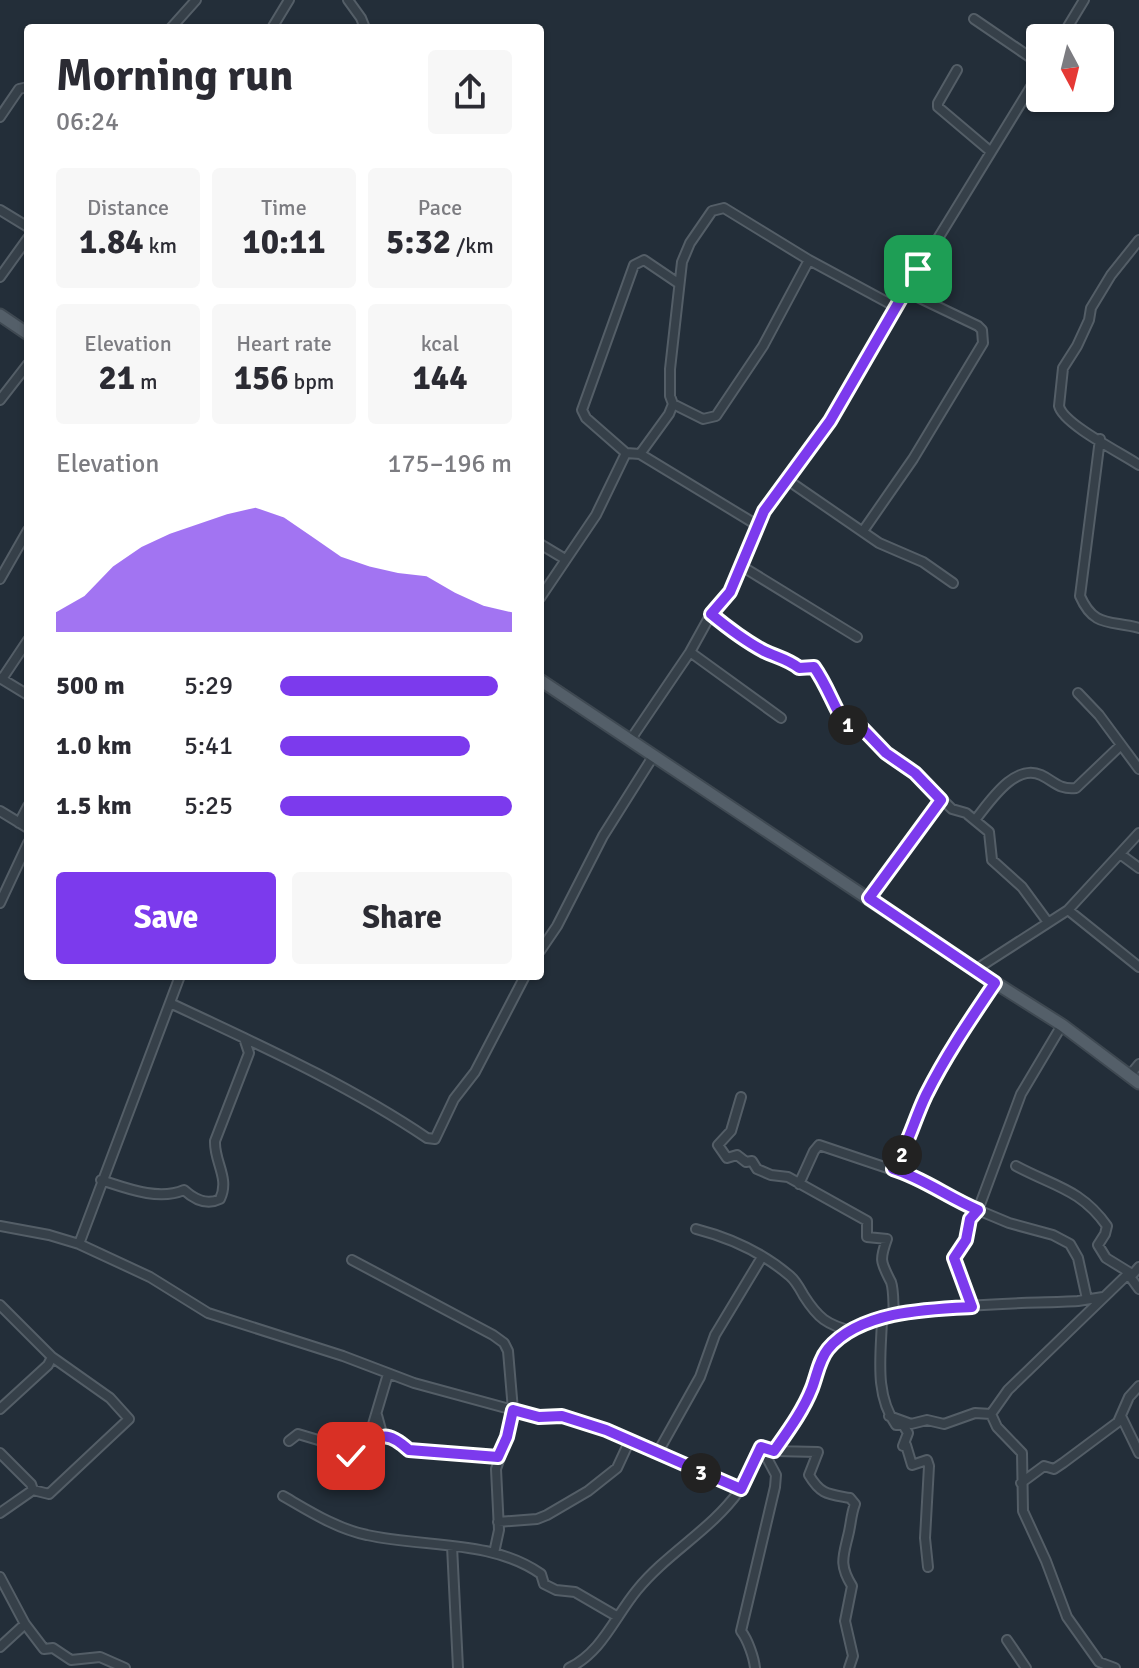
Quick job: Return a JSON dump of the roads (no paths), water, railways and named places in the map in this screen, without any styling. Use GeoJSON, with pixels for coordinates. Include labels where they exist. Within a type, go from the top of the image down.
{"type":"FeatureCollection","features":[{"type":"Feature","properties":{"kind":"main road"},"geometry":{"type":"LineString","coordinates":[[0,315],[24,331]]}},
{"type":"Feature","properties":{"kind":"main road"},"geometry":{"type":"LineString","coordinates":[[544,683],[1062,1025],[1134,1080]]}},
{"type":"Feature","properties":{"kind":"street"},"geometry":{"type":"LineString","coordinates":[[175,24],[196,0]]}},
{"type":"Feature","properties":{"kind":"street"},"geometry":{"type":"LineString","coordinates":[[274,24],[289,0]]}},
{"type":"Feature","properties":{"kind":"street"},"geometry":{"type":"LineString","coordinates":[[348,0],[363,24]]}},
{"type":"Feature","properties":{"kind":"street"},"geometry":{"type":"LineString","coordinates":[[1069,24],[1084,0]]}},
{"type":"Feature","properties":{"kind":"street"},"geometry":{"type":"LineString","coordinates":[[974,19],[1026,54]]}},
{"type":"Feature","properties":{"kind":"street"},"geometry":{"type":"LineString","coordinates":[[957,70],[938,107],[990,151]]}},
{"type":"Feature","properties":{"kind":"street"},"geometry":{"type":"LineString","coordinates":[[0,117],[19,89],[24,88]]}},
{"type":"Feature","properties":{"kind":"street"},"geometry":{"type":"LineString","coordinates":[[631,739],[690,652],[711,614],[730,592],[743,567],[757,525],[786,479],[830,421],[905,291],[1026,94]]}},
{"type":"Feature","properties":{"kind":"street"},"geometry":{"type":"LineString","coordinates":[[640,454],[673,404],[670,369],[682,262],[690,243],[712,211],[720,207],[896,307]]}},
{"type":"Feature","properties":{"kind":"street"},"geometry":{"type":"LineString","coordinates":[[0,210],[24,225]]}},
{"type":"Feature","properties":{"kind":"street"},"geometry":{"type":"LineString","coordinates":[[1139,240],[1101,289],[1077,346],[1063,368],[1060,411],[1070,421],[1139,465]]}},
{"type":"Feature","properties":{"kind":"street"},"geometry":{"type":"LineString","coordinates":[[0,277],[24,244]]}},
{"type":"Feature","properties":{"kind":"street"},"geometry":{"type":"LineString","coordinates":[[678,283],[644,260],[634,265],[582,410],[586,418],[626,453],[640,454],[757,525]]}},
{"type":"Feature","properties":{"kind":"street"},"geometry":{"type":"LineString","coordinates":[[673,404],[703,419],[716,416],[769,336],[809,260]]}},
{"type":"Feature","properties":{"kind":"street"},"geometry":{"type":"LineString","coordinates":[[863,531],[913,459],[983,343],[982,330],[978,326],[905,291]]}},
{"type":"Feature","properties":{"kind":"street"},"geometry":{"type":"LineString","coordinates":[[0,400],[24,369]]}},
{"type":"Feature","properties":{"kind":"street"},"geometry":{"type":"LineString","coordinates":[[1100,439],[1080,596],[1086,610],[1100,621],[1139,628]]}},
{"type":"Feature","properties":{"kind":"street"},"geometry":{"type":"LineString","coordinates":[[544,592],[596,515],[626,453]]}},
{"type":"Feature","properties":{"kind":"street"},"geometry":{"type":"LineString","coordinates":[[786,479],[879,543],[923,562],[953,583]]}},
{"type":"Feature","properties":{"kind":"street"},"geometry":{"type":"LineString","coordinates":[[0,579],[24,537]]}},
{"type":"Feature","properties":{"kind":"street"},"geometry":{"type":"LineString","coordinates":[[544,546],[565,559]]}},
{"type":"Feature","properties":{"kind":"street"},"geometry":{"type":"LineString","coordinates":[[743,567],[857,637]]}},
{"type":"Feature","properties":{"kind":"street"},"geometry":{"type":"LineString","coordinates":[[711,614],[767,653],[789,660],[799,668],[814,667],[845,724],[863,729],[886,753],[915,773],[952,809],[966,813],[989,832],[992,860],[1022,887],[1047,921]]}},
{"type":"Feature","properties":{"kind":"street"},"geometry":{"type":"LineString","coordinates":[[24,646],[1,678],[24,692]]}},
{"type":"Feature","properties":{"kind":"street"},"geometry":{"type":"LineString","coordinates":[[690,652],[781,718]]}},
{"type":"Feature","properties":{"kind":"street"},"geometry":{"type":"LineString","coordinates":[[1078,693],[1099,715],[1139,769]]}},
{"type":"Feature","properties":{"kind":"street"},"geometry":{"type":"LineString","coordinates":[[975,820],[1001,789],[1018,776],[1034,773],[1057,786],[1076,788],[1121,745]]}},
{"type":"Feature","properties":{"kind":"street"},"geometry":{"type":"LineString","coordinates":[[544,945],[603,836],[654,755]]}},
{"type":"Feature","properties":{"kind":"street"},"geometry":{"type":"LineString","coordinates":[[869,898],[941,800]]}},
{"type":"Feature","properties":{"kind":"street"},"geometry":{"type":"LineString","coordinates":[[0,811],[24,825]]}},
{"type":"Feature","properties":{"kind":"street"},"geometry":{"type":"LineString","coordinates":[[975,970],[1068,910],[1139,833]]}},
{"type":"Feature","properties":{"kind":"street"},"geometry":{"type":"LineString","coordinates":[[0,903],[24,852]]}},
{"type":"Feature","properties":{"kind":"street"},"geometry":{"type":"LineString","coordinates":[[1120,854],[1139,868]]}},
{"type":"Feature","properties":{"kind":"street"},"geometry":{"type":"LineString","coordinates":[[1068,910],[1139,967]]}},
{"type":"Feature","properties":{"kind":"street"},"geometry":{"type":"LineString","coordinates":[[79,1244],[179,980]]}},
{"type":"Feature","properties":{"kind":"street"},"geometry":{"type":"LineString","coordinates":[[170,1003],[384,1110],[427,1138],[435,1139],[454,1099],[475,1072],[523,980]]}},
{"type":"Feature","properties":{"kind":"street"},"geometry":{"type":"LineString","coordinates":[[893,1169],[950,1049],[995,983]]}},
{"type":"Feature","properties":{"kind":"street"},"geometry":{"type":"LineString","coordinates":[[972,1307],[954,1258],[966,1240],[970,1219],[978,1210],[1021,1094],[1062,1025]]}},
{"type":"Feature","properties":{"kind":"street"},"geometry":{"type":"LineString","coordinates":[[101,1180],[138,1191],[173,1195],[184,1190],[195,1199],[207,1202],[220,1199],[224,1181],[215,1152],[215,1141],[249,1053],[244,1038]]}},
{"type":"Feature","properties":{"kind":"street"},"geometry":{"type":"LineString","coordinates":[[1134,1080],[1139,1064]]}},
{"type":"Feature","properties":{"kind":"street"},"geometry":{"type":"LineString","coordinates":[[741,1097],[731,1131],[718,1145],[727,1158],[737,1155],[746,1162],[752,1161],[757,1169],[788,1177],[867,1221],[867,1237],[887,1239],[880,1258],[885,1276],[891,1283],[894,1315]]}},
{"type":"Feature","properties":{"kind":"street"},"geometry":{"type":"LineString","coordinates":[[799,1184],[819,1145],[914,1177],[954,1200],[1070,1244],[1078,1258],[1087,1299]]}},
{"type":"Feature","properties":{"kind":"street"},"geometry":{"type":"LineString","coordinates":[[1016,1166],[1058,1184],[1088,1202],[1107,1226],[1098,1245],[1106,1258],[1133,1272],[1139,1289]]}},
{"type":"Feature","properties":{"kind":"street"},"geometry":{"type":"LineString","coordinates":[[0,1226],[79,1244],[150,1277],[208,1313],[388,1374],[539,1417],[562,1416],[630,1440],[741,1489]]}},
{"type":"Feature","properties":{"kind":"street"},"geometry":{"type":"LineString","coordinates":[[696,1229],[735,1240],[762,1257],[793,1278],[810,1306],[829,1325],[853,1331]]}},
{"type":"Feature","properties":{"kind":"street"},"geometry":{"type":"LineString","coordinates":[[658,1452],[700,1377],[710,1344],[762,1257]]}},
{"type":"Feature","properties":{"kind":"street"},"geometry":{"type":"LineString","coordinates":[[352,1260],[457,1314],[504,1343],[508,1351],[513,1410],[507,1437],[498,1457],[495,1486],[499,1530],[494,1553]]}},
{"type":"Feature","properties":{"kind":"street"},"geometry":{"type":"LineString","coordinates":[[991,1414],[1008,1390],[1103,1297],[1133,1272]]}},
{"type":"Feature","properties":{"kind":"street"},"geometry":{"type":"LineString","coordinates":[[774,1451],[804,1404],[828,1349],[853,1331],[894,1315],[926,1309],[1103,1297]]}},
{"type":"Feature","properties":{"kind":"street"},"geometry":{"type":"LineString","coordinates":[[0,1305],[52,1357],[110,1398],[129,1419],[49,1494],[33,1490],[0,1513]]}},
{"type":"Feature","properties":{"kind":"street"},"geometry":{"type":"LineString","coordinates":[[882,1319],[880,1377],[883,1400],[889,1416],[896,1425],[903,1425],[908,1433],[903,1446],[906,1445],[912,1465],[927,1460],[929,1466],[925,1538],[928,1567]]}},
{"type":"Feature","properties":{"kind":"street"},"geometry":{"type":"LineString","coordinates":[[0,1409],[48,1365],[52,1357]]}},
{"type":"Feature","properties":{"kind":"street"},"geometry":{"type":"LineString","coordinates":[[372,1440],[371,1431],[388,1374]]}},
{"type":"Feature","properties":{"kind":"street"},"geometry":{"type":"LineString","coordinates":[[1021,1483],[1044,1466],[1054,1469],[1118,1422],[1129,1397],[1139,1386]]}},
{"type":"Feature","properties":{"kind":"street"},"geometry":{"type":"LineString","coordinates":[[889,1416],[911,1424],[927,1420],[944,1424],[975,1413],[991,1414]]}},
{"type":"Feature","properties":{"kind":"street"},"geometry":{"type":"LineString","coordinates":[[991,1414],[997,1427],[1022,1453],[1023,1511],[1067,1617],[1099,1662],[1115,1668]]}},
{"type":"Feature","properties":{"kind":"street"},"geometry":{"type":"LineString","coordinates":[[377,1415],[383,1437]]}},
{"type":"Feature","properties":{"kind":"street"},"geometry":{"type":"LineString","coordinates":[[1121,1416],[1139,1453]]}},
{"type":"Feature","properties":{"kind":"street"},"geometry":{"type":"LineString","coordinates":[[289,1441],[298,1434],[325,1442],[351,1456],[372,1440],[383,1437],[398,1440],[409,1450],[498,1457]]}},
{"type":"Feature","properties":{"kind":"street"},"geometry":{"type":"LineString","coordinates":[[498,1522],[537,1519],[588,1491],[617,1468],[630,1440]]}},
{"type":"Feature","properties":{"kind":"street"},"geometry":{"type":"LineString","coordinates":[[761,1447],[774,1451],[818,1452],[809,1475],[814,1486],[823,1493],[850,1498],[855,1504],[842,1551],[845,1575],[852,1586],[845,1621],[853,1656],[849,1668]]}},
{"type":"Feature","properties":{"kind":"street"},"geometry":{"type":"LineString","coordinates":[[569,1668],[591,1655],[637,1589],[662,1563],[723,1511],[741,1489],[761,1447]]}},
{"type":"Feature","properties":{"kind":"street"},"geometry":{"type":"LineString","coordinates":[[755,1668],[753,1654],[741,1631],[776,1475],[761,1447]]}},
{"type":"Feature","properties":{"kind":"street"},"geometry":{"type":"LineString","coordinates":[[0,1453],[31,1484],[33,1490]]}},
{"type":"Feature","properties":{"kind":"street"},"geometry":{"type":"LineString","coordinates":[[283,1496],[317,1516],[362,1534],[510,1557],[541,1574],[544,1584],[556,1590],[575,1592],[618,1617]]}},
{"type":"Feature","properties":{"kind":"street"},"geometry":{"type":"LineString","coordinates":[[452,1546],[458,1668]]}},
{"type":"Feature","properties":{"kind":"street"},"geometry":{"type":"LineString","coordinates":[[0,1577],[25,1624],[44,1649],[53,1648],[71,1660],[100,1657],[125,1668]]}},
{"type":"Feature","properties":{"kind":"street"},"geometry":{"type":"LineString","coordinates":[[0,1647],[25,1624]]}},
{"type":"Feature","properties":{"kind":"street"},"geometry":{"type":"LineString","coordinates":[[1007,1640],[1026,1668]]}}]}
